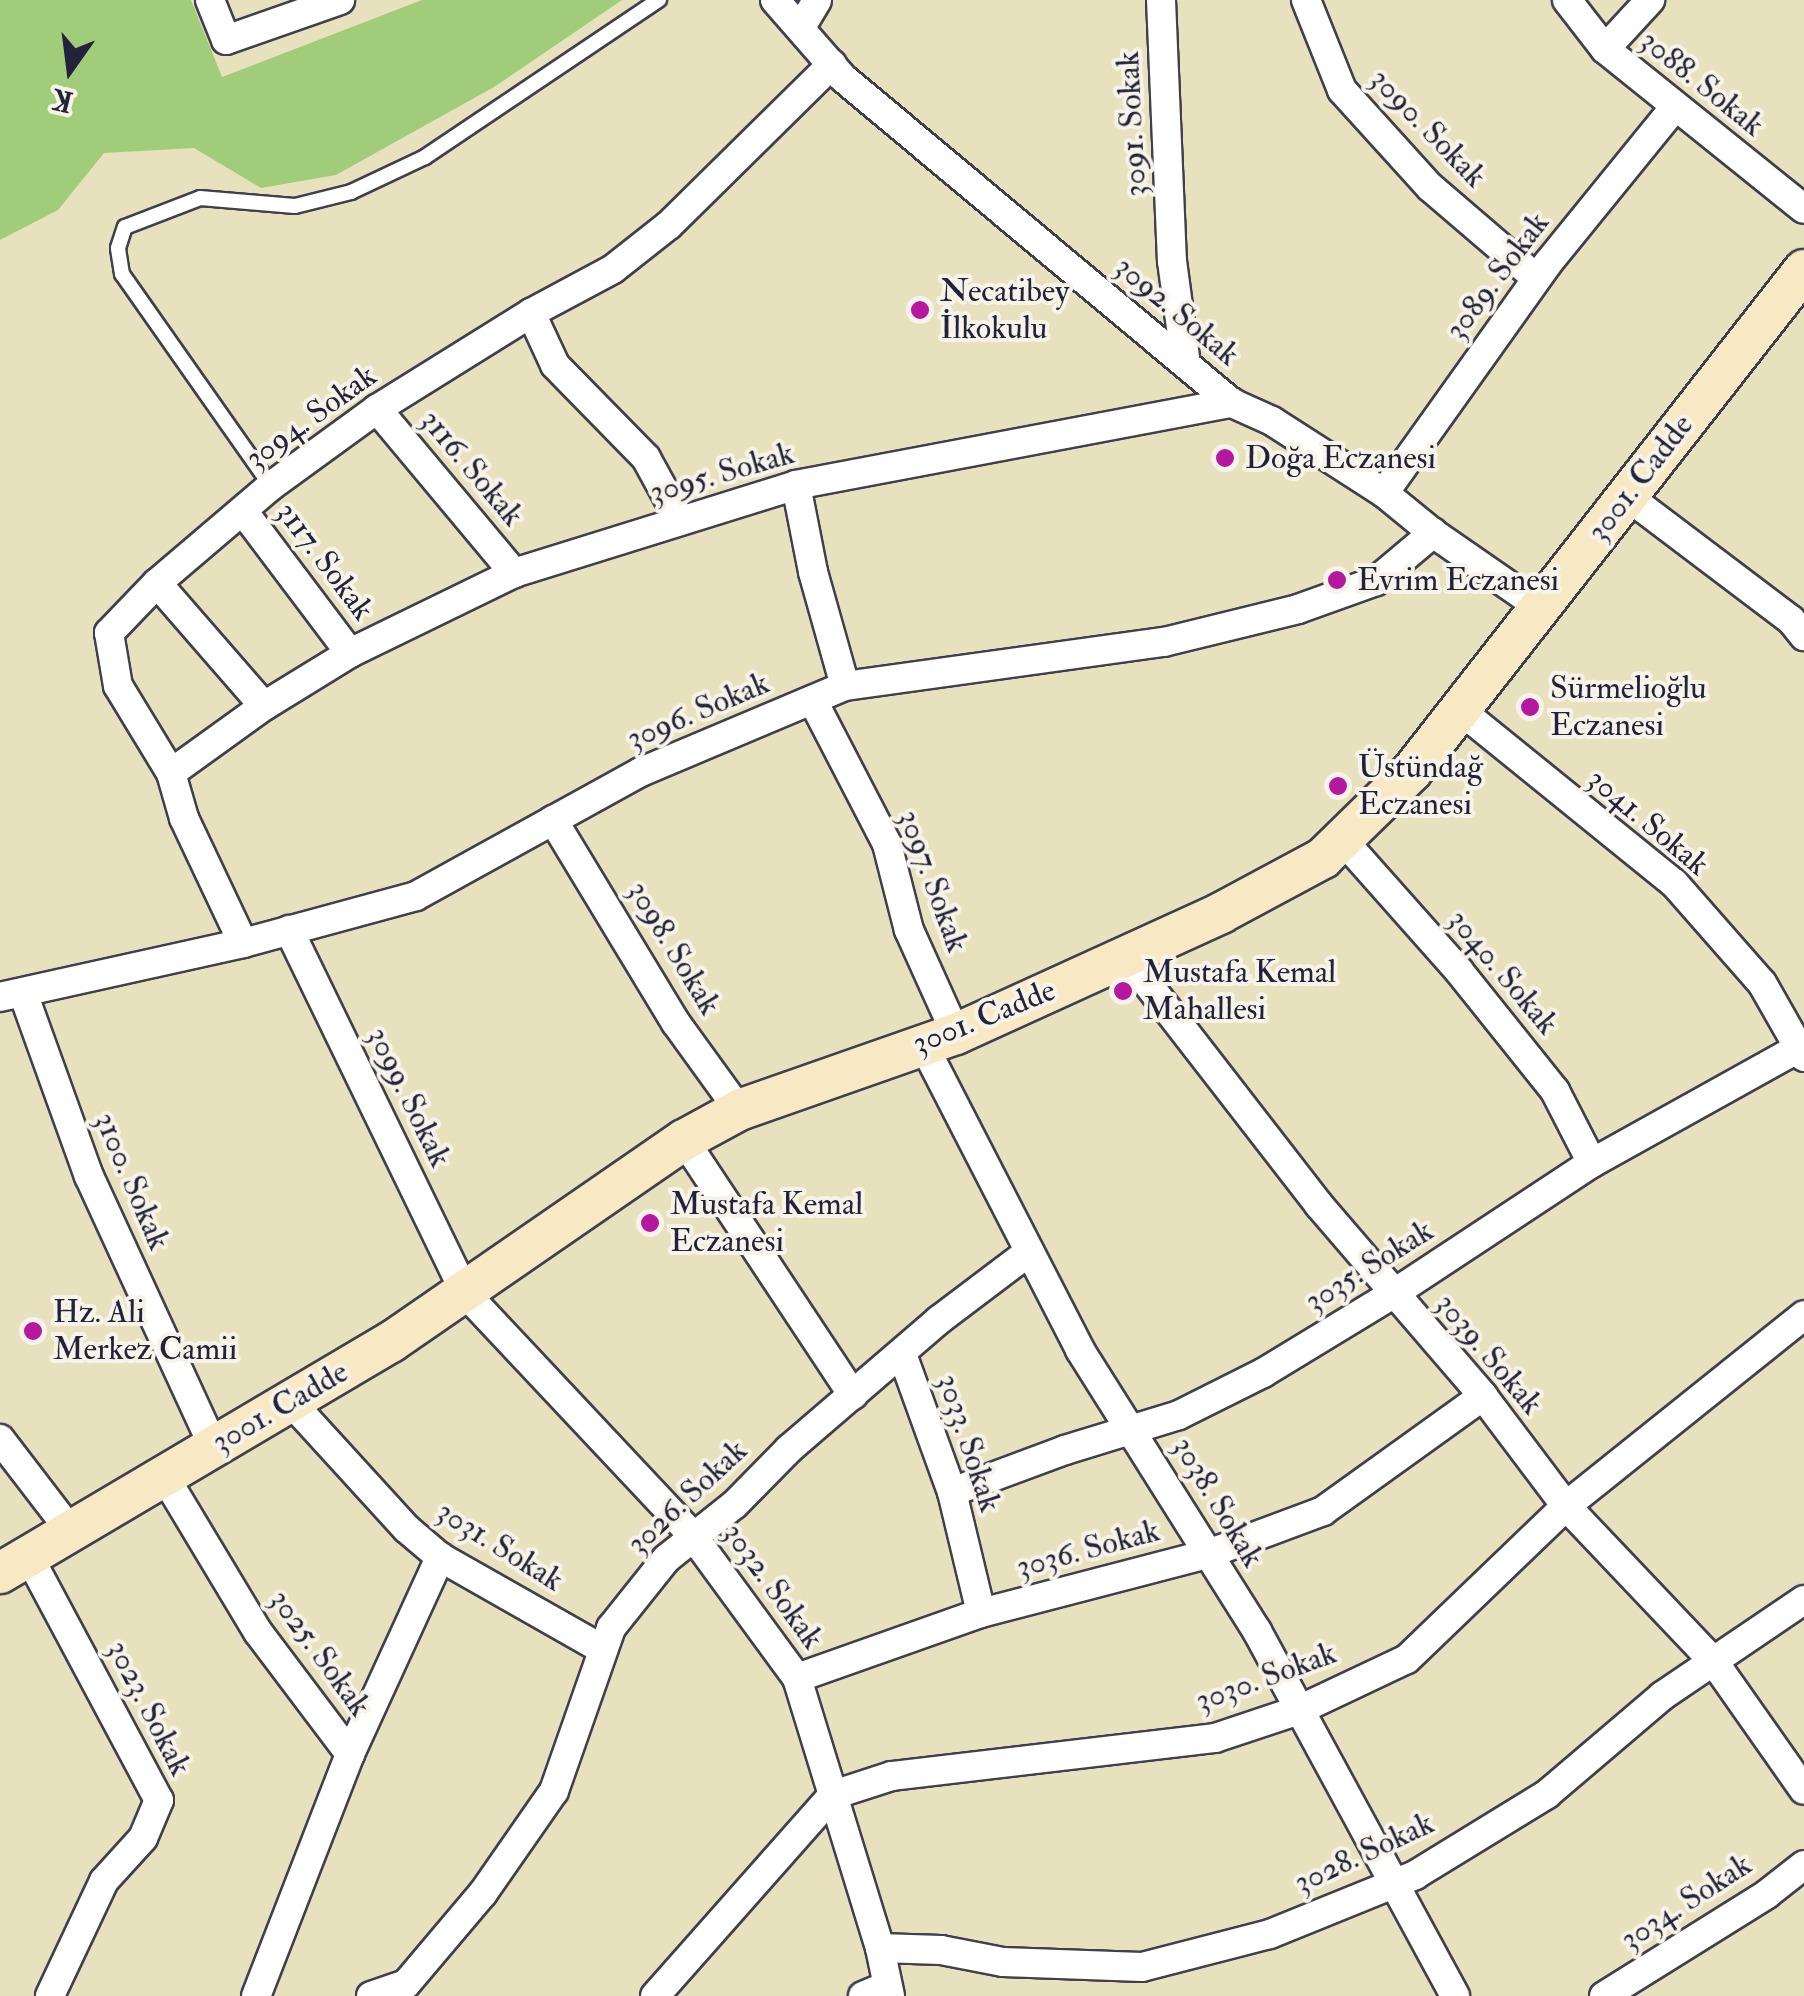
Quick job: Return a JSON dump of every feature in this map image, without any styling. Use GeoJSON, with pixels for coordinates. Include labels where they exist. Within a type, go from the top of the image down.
{"type":"FeatureCollection","features":[{"type":"Feature","properties":{"kind":"street"},"geometry":{"type":"LineString","coordinates":[[210,0],[226,40],[340,0]]}},
{"type":"Feature","properties":{"kind":"street","name":"3092. Sokak"},"geometry":{"type":"LineString","coordinates":[[775,0],[832,64],[1232,403],[1272,422],[1384,492],[1433,534],[1540,607]]}},
{"type":"Feature","properties":{"kind":"street"},"geometry":{"type":"LineString","coordinates":[[800,27],[817,0]]}},
{"type":"Feature","properties":{"kind":"street","name":"3091. Sokak"},"geometry":{"type":"LineString","coordinates":[[1161,0],[1172,262],[1186,364]]}},
{"type":"Feature","properties":{"kind":"street","name":"3090. Sokak"},"geometry":{"type":"LineString","coordinates":[[1306,0],[1342,90],[1430,186],[1536,278]]}},
{"type":"Feature","properties":{"kind":"street","name":"3088. Sokak"},"geometry":{"type":"LineString","coordinates":[[1567,0],[1605,49],[1804,209]]}},
{"type":"Feature","properties":{"kind":"street"},"geometry":{"type":"LineString","coordinates":[[1605,49],[1650,0]]}},
{"type":"Feature","properties":{"kind":"street","name":"3094. Sokak"},"geometry":{"type":"LineString","coordinates":[[242,943],[184,818],[172,774],[118,686],[108,632],[157,583],[271,486],[377,409],[531,313],[613,269],[669,225],[832,64]]}},
{"type":"Feature","properties":{"kind":"street","name":"3089. Sokak"},"geometry":{"type":"LineString","coordinates":[[1384,492],[1536,278],[1674,108]]}},
{"type":"Feature","properties":{"kind":"street","name":"3001. Cadde"},"geometry":{"type":"LineString","coordinates":[[14,1564],[466,1294],[684,1140],[739,1110],[939,1039],[1126,956],[1306,867],[1342,839],[1412,771],[1804,271]]}},
{"type":"Feature","properties":{"kind":"street"},"geometry":{"type":"LineString","coordinates":[[531,313],[555,365],[646,458],[680,520]]}},
{"type":"Feature","properties":{"kind":"street","name":"3095. Sokak"},"geometry":{"type":"LineString","coordinates":[[172,774],[264,706],[350,653],[514,573],[796,485],[1232,403]]}},
{"type":"Feature","properties":{"kind":"street","name":"3116. Sokak"},"geometry":{"type":"LineString","coordinates":[[377,409],[514,573]]}},
{"type":"Feature","properties":{"kind":"street"},"geometry":{"type":"LineString","coordinates":[[796,485],[812,572],[845,686]]}},
{"type":"Feature","properties":{"kind":"street"},"geometry":{"type":"LineString","coordinates":[[1627,496],[1792,620],[1804,636]]}},
{"type":"Feature","properties":{"kind":"street","name":"3117. Sokak"},"geometry":{"type":"LineString","coordinates":[[244,511],[350,653]]}},
{"type":"Feature","properties":{"kind":"street","name":"3096. Sokak"},"geometry":{"type":"LineString","coordinates":[[11,995],[242,943],[416,896],[642,772],[845,686],[1164,642],[1298,609],[1376,581],[1433,534]]}},
{"type":"Feature","properties":{"kind":"street"},"geometry":{"type":"LineString","coordinates":[[157,583],[264,706]]}},
{"type":"Feature","properties":{"kind":"street","name":"3097. Sokak"},"geometry":{"type":"LineString","coordinates":[[814,701],[887,844],[939,1039]]}},
{"type":"Feature","properties":{"kind":"street","name":"3041. Sokak"},"geometry":{"type":"LineString","coordinates":[[1460,710],[1674,883],[1762,983],[1802,1052]]}},
{"type":"Feature","properties":{"kind":"street","name":"3098. Sokak"},"geometry":{"type":"LineString","coordinates":[[553,820],[676,1023],[739,1110]]}},
{"type":"Feature","properties":{"kind":"street","name":"3040. Sokak"},"geometry":{"type":"LineString","coordinates":[[1342,839],[1459,971],[1555,1091],[1592,1163]]}},
{"type":"Feature","properties":{"kind":"street","name":"3099. Sokak"},"geometry":{"type":"LineString","coordinates":[[289,930],[466,1294]]}},
{"type":"Feature","properties":{"kind":"street","name":"3039. Sokak"},"geometry":{"type":"LineString","coordinates":[[1126,956],[1393,1294],[1483,1396],[1566,1506],[1714,1662],[1804,1790]]}},
{"type":"Feature","properties":{"kind":"street","name":"3100. Sokak"},"geometry":{"type":"LineString","coordinates":[[11,995],[212,1445]]}},
{"type":"Feature","properties":{"kind":"street","name":"3038. Sokak"},"geometry":{"type":"LineString","coordinates":[[939,1039],[1030,1252],[1080,1350],[1134,1432],[1299,1710],[1455,1996]]}},
{"type":"Feature","properties":{"kind":"street","name":"3035. Sokak"},"geometry":{"type":"LineString","coordinates":[[952,1492],[1065,1450],[1179,1416],[1262,1373],[1393,1294],[1592,1163],[1802,1052]]}},
{"type":"Feature","properties":{"kind":"street"},"geometry":{"type":"LineString","coordinates":[[684,1140],[853,1395]]}},
{"type":"Feature","properties":{"kind":"street","name":"3026. Sokak"},"geometry":{"type":"LineString","coordinates":[[371,1996],[410,1990],[554,1790],[611,1628],[666,1559],[735,1504],[788,1449],[939,1320],[1030,1252]]}},
{"type":"Feature","properties":{"kind":"street","name":"3032. Sokak"},"geometry":{"type":"LineString","coordinates":[[466,1294],[694,1536],[797,1678],[880,1948],[880,1993]]}},
{"type":"Feature","properties":{"kind":"street","name":"3030. Sokak"},"geometry":{"type":"LineString","coordinates":[[833,1794],[892,1776],[1215,1738],[1299,1710],[1407,1659],[1566,1506],[1804,1315]]}},
{"type":"Feature","properties":{"kind":"street","name":"3033. Sokak"},"geometry":{"type":"LineString","coordinates":[[902,1354],[952,1492],[981,1613]]}},
{"type":"Feature","properties":{"kind":"street","name":"3036. Sokak"},"geometry":{"type":"LineString","coordinates":[[797,1678],[981,1613],[1208,1554],[1324,1511],[1483,1396]]}},
{"type":"Feature","properties":{"kind":"street","name":"3031. Sokak"},"geometry":{"type":"LineString","coordinates":[[290,1401],[408,1530],[440,1557],[602,1649]]}},
{"type":"Feature","properties":{"kind":"street"},"geometry":{"type":"LineString","coordinates":[[0,1439],[69,1529]]}},
{"type":"Feature","properties":{"kind":"street","name":"3025. Sokak"},"geometry":{"type":"LineString","coordinates":[[162,1474],[258,1632],[350,1754],[256,1996]]}},
{"type":"Feature","properties":{"kind":"street"},"geometry":{"type":"LineString","coordinates":[[350,1754],[440,1557]]}},
{"type":"Feature","properties":{"kind":"street","name":"3023. Sokak"},"geometry":{"type":"LineString","coordinates":[[14,1564],[159,1800],[143,1838],[104,1881],[50,1996]]}},
{"type":"Feature","properties":{"kind":"street","name":"3028. Sokak"},"geometry":{"type":"LineString","coordinates":[[880,1948],[940,1950],[1003,1962],[1142,1967],[1270,1934],[1392,1884],[1546,1794],[1662,1696],[1804,1600]]}},
{"type":"Feature","properties":{"kind":"street"},"geometry":{"type":"LineString","coordinates":[[654,1996],[833,1794]]}},
{"type":"Feature","properties":{"kind":"street","name":"3034. Sokak"},"geometry":{"type":"LineString","coordinates":[[1604,1996],[1767,1894],[1804,1864]]}},
{"type":"Feature","properties":{"kind":"lane"},"geometry":{"type":"LineString","coordinates":[[271,486],[122,274],[118,248],[125,226],[200,198],[295,206],[351,192],[425,157],[658,0]]}},
{"type":"Feature","properties":{"kind":"green space"},"geometry":{"type":"Polygon","coordinates":[[[0,0],[191,0],[222,77],[422,0],[622,0],[494,87],[336,175],[261,188],[194,148],[104,153],[58,210],[0,240],[0,0]]]}},
{"type":"Feature","properties":{"kind":"place","name":"Necatibey İlkokulu"},"geometry":{"type":"Point","coordinates":[920,310]}},
{"type":"Feature","properties":{"kind":"place","name":"Doğa Eczanesi"},"geometry":{"type":"Point","coordinates":[1225,458]}},
{"type":"Feature","properties":{"kind":"place","name":"Evrim Eczanesi"},"geometry":{"type":"Point","coordinates":[1337,580]}},
{"type":"Feature","properties":{"kind":"place","name":"Sürmelioğlu Eczanesi"},"geometry":{"type":"Point","coordinates":[1530,707]}},
{"type":"Feature","properties":{"kind":"place","name":"Üstündağ Eczanesi"},"geometry":{"type":"Point","coordinates":[1338,786]}},
{"type":"Feature","properties":{"kind":"place","name":"Mustafa Kemal Mahallesi"},"geometry":{"type":"Point","coordinates":[1123,991]}},
{"type":"Feature","properties":{"kind":"place","name":"Mustafa Kemal Eczanesi"},"geometry":{"type":"Point","coordinates":[650,1223]}},
{"type":"Feature","properties":{"kind":"place","name":"Hz. Ali Merkez Camii"},"geometry":{"type":"Point","coordinates":[33,1331]}}]}
